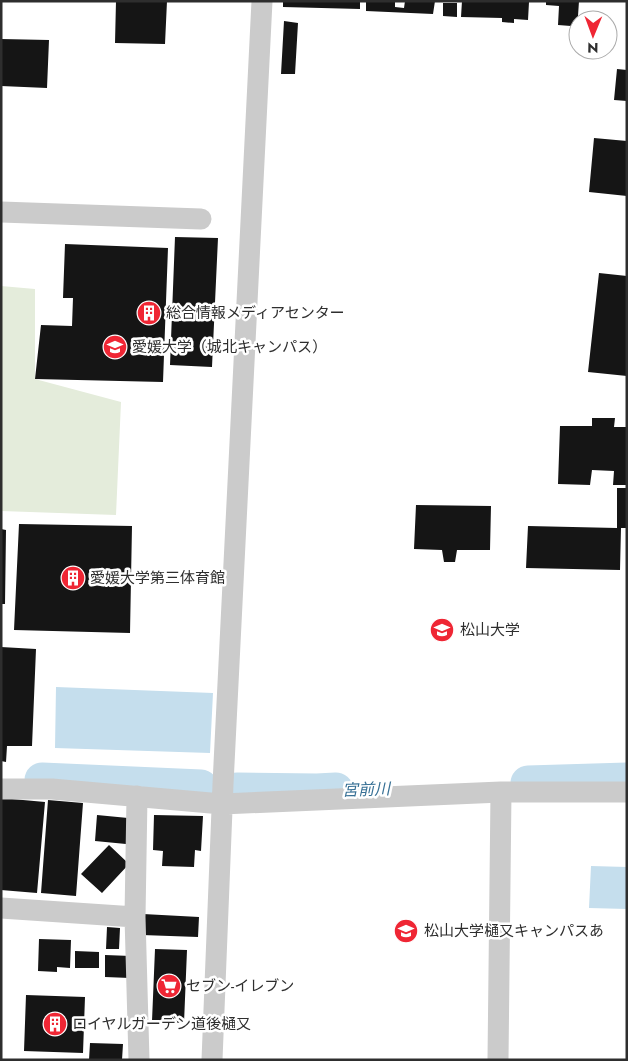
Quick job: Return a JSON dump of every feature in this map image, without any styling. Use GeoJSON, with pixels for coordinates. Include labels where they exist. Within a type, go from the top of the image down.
{"type":"FeatureCollection","features":[{"type":"Feature","properties":{"kind":"street"},"geometry":{"type":"LineString","coordinates":[[212,1060],[223,795],[262,1]]}},
{"type":"Feature","properties":{"kind":"street"},"geometry":{"type":"LineString","coordinates":[[1,212],[201,220]]}},
{"type":"Feature","properties":{"kind":"street"},"geometry":{"type":"LineString","coordinates":[[1,789],[52,789],[137,796],[627,792]]}},
{"type":"Feature","properties":{"kind":"street"},"geometry":{"type":"LineString","coordinates":[[498,1060],[501,792]]}},
{"type":"Feature","properties":{"kind":"street"},"geometry":{"type":"LineString","coordinates":[[137,796],[135,917],[138,1060]]}},
{"type":"Feature","properties":{"kind":"street"},"geometry":{"type":"LineString","coordinates":[[1,908],[135,917]]}},
{"type":"Feature","properties":{"kind":"green space"},"geometry":{"type":"Polygon","coordinates":[[[1,286],[35,289],[35,379],[121,402],[116,515],[1,511],[1,286]]]}},
{"type":"Feature","properties":{"kind":"water"},"geometry":{"type":"Polygon","coordinates":[[[56,687],[213,693],[210,753],[55,748],[56,687]]]}},
{"type":"Feature","properties":{"kind":"water"},"geometry":{"type":"Polygon","coordinates":[[[591,866],[627,867],[627,909],[589,908],[591,866]]]}},
{"type":"Feature","properties":{"kind":"building"},"geometry":{"type":"Polygon","coordinates":[[[116,1],[167,1],[165,44],[115,43],[116,1]]]}},
{"type":"Feature","properties":{"kind":"building"},"geometry":{"type":"Polygon","coordinates":[[[283,1],[360,1],[360,9],[283,7],[283,1]]]}},
{"type":"Feature","properties":{"kind":"building"},"geometry":{"type":"Polygon","coordinates":[[[366,1],[395,1],[395,7],[404,8],[405,1],[435,1],[433,14],[366,11],[366,1]]]}},
{"type":"Feature","properties":{"kind":"building"},"geometry":{"type":"Polygon","coordinates":[[[462,1],[529,2],[528,20],[514,19],[514,23],[502,22],[502,18],[461,17],[462,1]]]}},
{"type":"Feature","properties":{"kind":"building"},"geometry":{"type":"Polygon","coordinates":[[[546,1],[579,1],[578,10],[568,10],[568,26],[558,25],[559,6],[546,5],[546,1]]]}},
{"type":"Feature","properties":{"kind":"building"},"geometry":{"type":"Polygon","coordinates":[[[443,3],[457,3],[457,17],[443,16],[443,3]]]}},
{"type":"Feature","properties":{"kind":"building"},"geometry":{"type":"Polygon","coordinates":[[[284,21],[298,23],[295,74],[281,74],[284,21]]]}},
{"type":"Feature","properties":{"kind":"building"},"geometry":{"type":"Polygon","coordinates":[[[1,39],[49,40],[47,88],[1,86],[1,39]]]}},
{"type":"Feature","properties":{"kind":"building"},"geometry":{"type":"Polygon","coordinates":[[[617,69],[627,70],[627,101],[614,100],[617,69]]]}},
{"type":"Feature","properties":{"kind":"building"},"geometry":{"type":"Polygon","coordinates":[[[594,138],[627,141],[627,196],[589,192],[594,138]]]}},
{"type":"Feature","properties":{"kind":"building"},"geometry":{"type":"Polygon","coordinates":[[[175,237],[218,238],[212,367],[170,365],[175,237]]]}},
{"type":"Feature","properties":{"kind":"building","name":"総合情報メディアセンター"},"geometry":{"type":"Polygon","coordinates":[[[65,244],[168,248],[163,382],[35,379],[41,325],[72,326],[73,298],[63,298],[65,244]]]}},
{"type":"Feature","properties":{"kind":"building"},"geometry":{"type":"Polygon","coordinates":[[[599,273],[627,276],[627,376],[588,372],[599,273]]]}},
{"type":"Feature","properties":{"kind":"building"},"geometry":{"type":"Polygon","coordinates":[[[592,418],[615,418],[614,427],[627,427],[627,485],[613,485],[614,471],[592,470],[590,485],[558,484],[560,426],[592,426],[592,418]]]}},
{"type":"Feature","properties":{"kind":"building"},"geometry":{"type":"Polygon","coordinates":[[[617,488],[627,488],[627,528],[621,528],[620,570],[526,568],[528,526],[617,528],[617,488]]]}},
{"type":"Feature","properties":{"kind":"building"},"geometry":{"type":"Polygon","coordinates":[[[416,505],[491,506],[490,550],[457,550],[455,562],[444,562],[442,550],[414,549],[416,505]]]}},
{"type":"Feature","properties":{"kind":"building","name":"愛媛大学第三体育館"},"geometry":{"type":"Polygon","coordinates":[[[19,524],[132,526],[130,633],[14,630],[19,524]]]}},
{"type":"Feature","properties":{"kind":"building"},"geometry":{"type":"Polygon","coordinates":[[[1,529],[6,530],[5,604],[1,604],[1,529]]]}},
{"type":"Feature","properties":{"kind":"building"},"geometry":{"type":"Polygon","coordinates":[[[1,647],[36,649],[32,746],[7,746],[6,762],[1,761],[1,647]]]}},
{"type":"Feature","properties":{"kind":"building"},"geometry":{"type":"Polygon","coordinates":[[[1,798],[45,802],[37,893],[1,890],[1,798]]]}},
{"type":"Feature","properties":{"kind":"building"},"geometry":{"type":"Polygon","coordinates":[[[48,800],[83,803],[76,896],[41,893],[48,800]]]}},
{"type":"Feature","properties":{"kind":"building"},"geometry":{"type":"Polygon","coordinates":[[[97,815],[128,818],[126,844],[95,841],[97,815]]]}},
{"type":"Feature","properties":{"kind":"building"},"geometry":{"type":"Polygon","coordinates":[[[154,815],[203,816],[201,851],[195,850],[194,867],[162,866],[163,851],[153,850],[154,815]]]}},
{"type":"Feature","properties":{"kind":"building"},"geometry":{"type":"Polygon","coordinates":[[[109,845],[129,864],[102,893],[81,874],[109,845]]]}},
{"type":"Feature","properties":{"kind":"building"},"geometry":{"type":"Polygon","coordinates":[[[143,914],[199,917],[198,937],[142,935],[143,914]]]}},
{"type":"Feature","properties":{"kind":"building"},"geometry":{"type":"Polygon","coordinates":[[[107,927],[120,928],[119,949],[106,949],[107,927]]]}},
{"type":"Feature","properties":{"kind":"building"},"geometry":{"type":"Polygon","coordinates":[[[39,939],[71,940],[70,968],[57,967],[57,972],[38,971],[39,939]]]}},
{"type":"Feature","properties":{"kind":"building","name":"セブン-イレブン"},"geometry":{"type":"Polygon","coordinates":[[[155,949],[187,950],[184,1023],[152,1021],[155,949]]]}},
{"type":"Feature","properties":{"kind":"building"},"geometry":{"type":"Polygon","coordinates":[[[75,951],[99,952],[99,968],[75,968],[75,951]]]}},
{"type":"Feature","properties":{"kind":"building"},"geometry":{"type":"Polygon","coordinates":[[[105,955],[131,956],[130,978],[105,977],[105,955]]]}},
{"type":"Feature","properties":{"kind":"building","name":"ロイヤルガーデン道後樋又"},"geometry":{"type":"Polygon","coordinates":[[[26,995],[85,997],[83,1053],[24,1051],[26,995]]]}},
{"type":"Feature","properties":{"kind":"building"},"geometry":{"type":"Polygon","coordinates":[[[90,1043],[123,1044],[122,1060],[89,1060],[90,1043]]]}},
{"type":"Feature","properties":{"kind":"waterway","name":"宮前川"},"geometry":{"type":"LineString","coordinates":[[42,780],[201,787]]}},
{"type":"Feature","properties":{"kind":"waterway","name":"宮前川"},"geometry":{"type":"LineString","coordinates":[[528,783],[627,780]]}},
{"type":"Feature","properties":{"kind":"waterway","name":"宮前川"},"geometry":{"type":"LineString","coordinates":[[237,790],[336,790]]}},
{"type":"Feature","properties":{"kind":"place","name":"総合情報メディアセンター"},"geometry":{"type":"Point","coordinates":[149,313]}},
{"type":"Feature","properties":{"kind":"place","name":"愛媛大学（城北キャンパス）"},"geometry":{"type":"Point","coordinates":[115,347]}},
{"type":"Feature","properties":{"kind":"place","name":"愛媛大学第三体育館"},"geometry":{"type":"Point","coordinates":[73,578]}},
{"type":"Feature","properties":{"kind":"place","name":"松山大学"},"geometry":{"type":"Point","coordinates":[442,630]}},
{"type":"Feature","properties":{"kind":"place","name":"松山大学樋又キャンパスあ"},"geometry":{"type":"Point","coordinates":[406,931]}},
{"type":"Feature","properties":{"kind":"place","name":"セブン-イレブン"},"geometry":{"type":"Point","coordinates":[169,986]}},
{"type":"Feature","properties":{"kind":"place","name":"ロイヤルガーデン道後樋又"},"geometry":{"type":"Point","coordinates":[55,1024]}}]}
